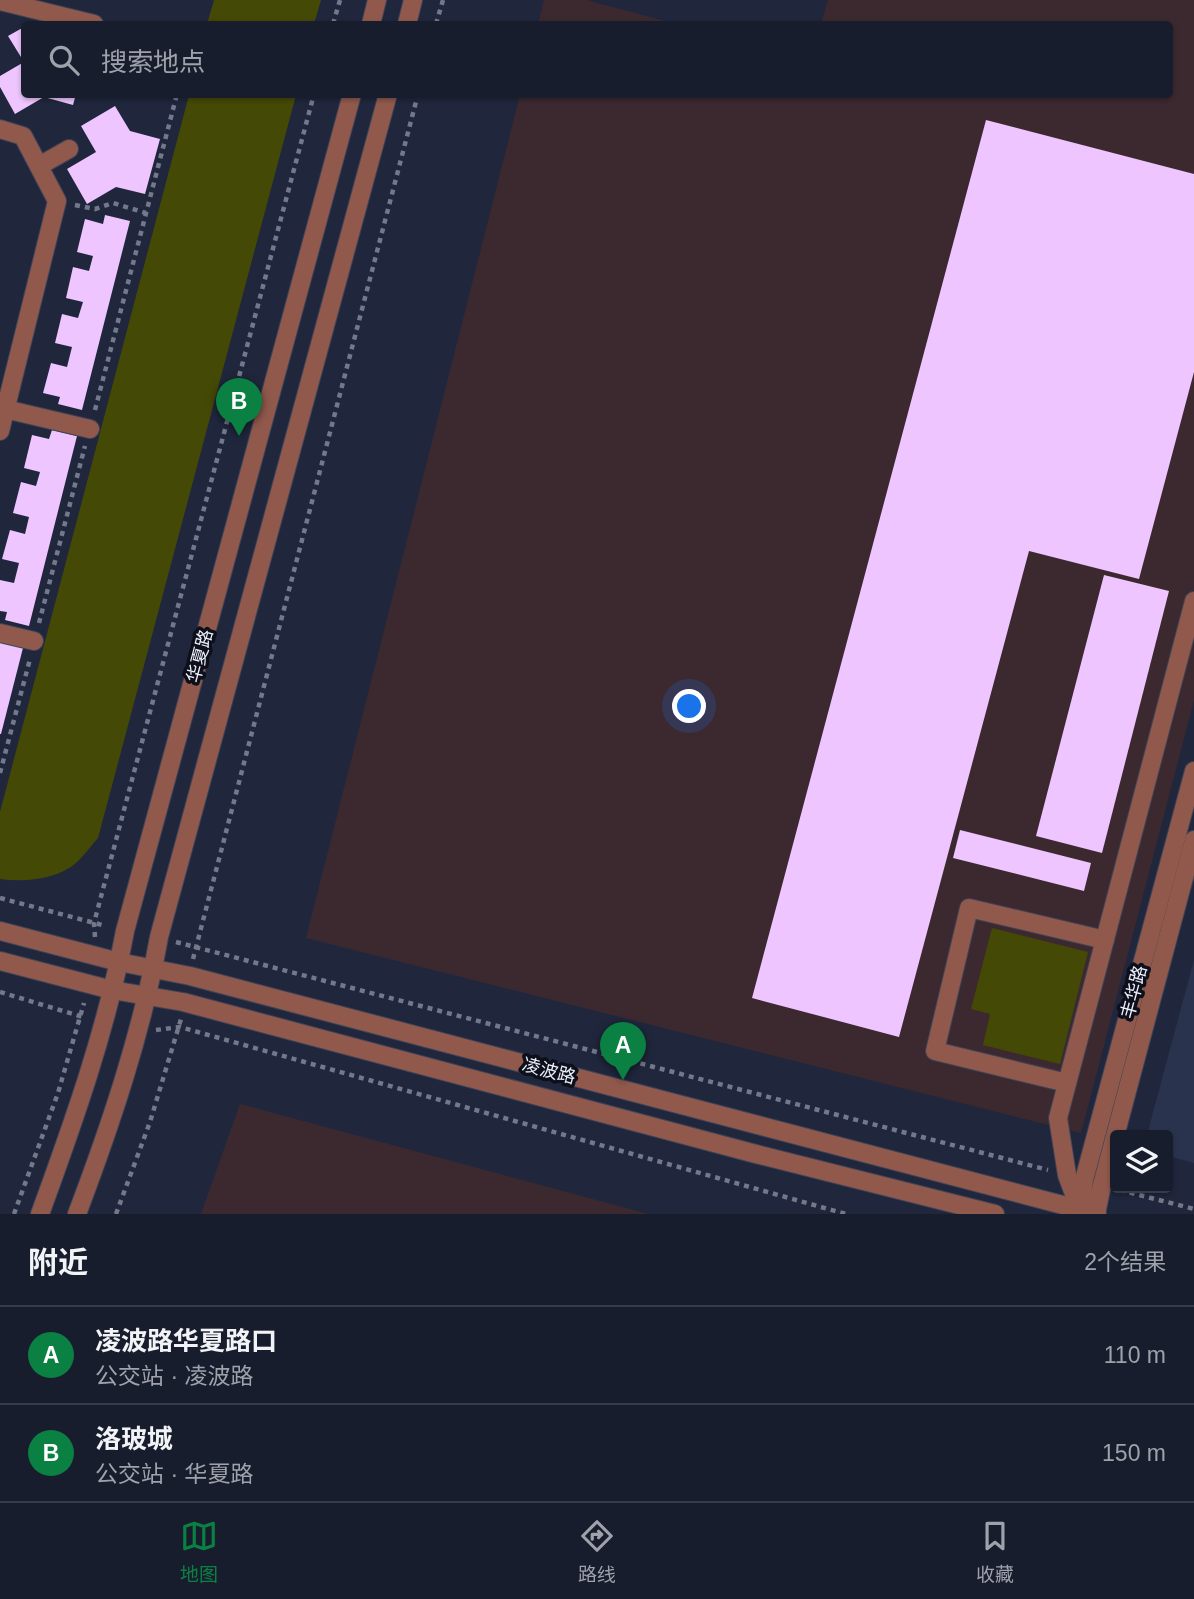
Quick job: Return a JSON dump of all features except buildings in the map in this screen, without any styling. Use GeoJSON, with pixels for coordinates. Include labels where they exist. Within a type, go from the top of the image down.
{"type":"FeatureCollection","features":[{"type":"Feature","properties":{"kind":"street"},"geometry":{"type":"LineString","coordinates":[[371,21],[377,0]]}},
{"type":"Feature","properties":{"kind":"street"},"geometry":{"type":"LineString","coordinates":[[408,21],[413,0]]}},
{"type":"Feature","properties":{"kind":"street"},"geometry":{"type":"LineString","coordinates":[[0,1],[82,21]]}},
{"type":"Feature","properties":{"kind":"street","name":"华夏路"},"geometry":{"type":"LineString","coordinates":[[40,1214],[80,1106],[351,98]]}},
{"type":"Feature","properties":{"kind":"street","name":"华夏路"},"geometry":{"type":"LineString","coordinates":[[78,1214],[114,1117],[159,937],[387,98]]}},
{"type":"Feature","properties":{"kind":"street"},"geometry":{"type":"LineString","coordinates":[[0,129],[23,136],[57,201],[0,431]]}},
{"type":"Feature","properties":{"kind":"street"},"geometry":{"type":"LineString","coordinates":[[39,166],[69,149]]}},
{"type":"Feature","properties":{"kind":"street"},"geometry":{"type":"LineString","coordinates":[[5,410],[90,429]]}},
{"type":"Feature","properties":{"kind":"street"},"geometry":{"type":"LineString","coordinates":[[1090,1213],[1067,1175],[1058,1118],[1194,601]]}},
{"type":"Feature","properties":{"kind":"street"},"geometry":{"type":"LineString","coordinates":[[0,633],[34,641]]}},
{"type":"Feature","properties":{"kind":"street","name":"丰华路"},"geometry":{"type":"LineString","coordinates":[[1090,1213],[1084,1180],[1194,771]]}},
{"type":"Feature","properties":{"kind":"street","name":"丰华路"},"geometry":{"type":"LineString","coordinates":[[1090,1213],[1102,1185],[1194,840]]}},
{"type":"Feature","properties":{"kind":"street"},"geometry":{"type":"LineString","coordinates":[[1067,1083],[935,1051],[970,908],[1105,940]]}},
{"type":"Feature","properties":{"kind":"street","name":"凌波路"},"geometry":{"type":"LineString","coordinates":[[0,931],[119,962],[190,976],[1090,1213]]}},
{"type":"Feature","properties":{"kind":"street","name":"凌波路"},"geometry":{"type":"LineString","coordinates":[[0,961],[112,990],[183,1002],[756,1154],[995,1214]]}},
{"type":"Feature","properties":{"kind":"path"},"geometry":{"type":"LineString","coordinates":[[334,21],[340,0]]}},
{"type":"Feature","properties":{"kind":"path"},"geometry":{"type":"LineString","coordinates":[[437,21],[443,0]]}},
{"type":"Feature","properties":{"kind":"path"},"geometry":{"type":"LineString","coordinates":[[97,955],[94,923],[313,98]]}},
{"type":"Feature","properties":{"kind":"path"},"geometry":{"type":"LineString","coordinates":[[190,976],[417,98]]}},
{"type":"Feature","properties":{"kind":"path"},"geometry":{"type":"LineString","coordinates":[[57,201],[95,209],[113,203],[146,213]]}},
{"type":"Feature","properties":{"kind":"path"},"geometry":{"type":"LineString","coordinates":[[0,898],[125,931]]}},
{"type":"Feature","properties":{"kind":"path"},"geometry":{"type":"LineString","coordinates":[[159,937],[1067,1175]]}},
{"type":"Feature","properties":{"kind":"path"},"geometry":{"type":"LineString","coordinates":[[14,1214],[58,1093],[89,984]]}},
{"type":"Feature","properties":{"kind":"path"},"geometry":{"type":"LineString","coordinates":[[0,992],[103,1023]]}},
{"type":"Feature","properties":{"kind":"path"},"geometry":{"type":"LineString","coordinates":[[116,1214],[150,1122],[180,1027],[183,1002]]}},
{"type":"Feature","properties":{"kind":"path"},"geometry":{"type":"LineString","coordinates":[[137,1031],[180,1027],[846,1214]]}},
{"type":"Feature","properties":{"kind":"path"},"geometry":{"type":"LineString","coordinates":[[1102,1185],[1194,1209]]}},
{"type":"Feature","properties":{"kind":"shaded area"},"geometry":{"type":"Polygon","coordinates":[[[214,0],[321,0],[315,21],[208,21],[214,0]]]}},
{"type":"Feature","properties":{"kind":"shaded area"},"geometry":{"type":"Polygon","coordinates":[[[544,0],[586,0],[665,21],[539,21],[544,0]]]}},
{"type":"Feature","properties":{"kind":"shaded area"},"geometry":{"type":"Polygon","coordinates":[[[828,0],[1194,0],[1194,700],[1081,1133],[306,938],[519,98],[1173,98],[1173,21],[822,21],[828,0]]]}},
{"type":"Feature","properties":{"kind":"shaded area"},"geometry":{"type":"Polygon","coordinates":[[[188,98],[295,98],[98,838],[71,867],[54,875],[37,879],[0,879],[0,812],[188,98]]]}},
{"type":"Feature","properties":{"kind":"shaded area"},"geometry":{"type":"Polygon","coordinates":[[[992,928],[1088,952],[1060,1064],[983,1045],[990,1014],[971,1009],[992,928]]]}},
{"type":"Feature","properties":{"kind":"shaded area"},"geometry":{"type":"Polygon","coordinates":[[[1194,960],[1194,1163],[1173,1157],[1173,1130],[1148,1130],[1194,960]]]}},
{"type":"Feature","properties":{"kind":"shaded area"},"geometry":{"type":"Polygon","coordinates":[[[240,1104],[648,1214],[201,1214],[240,1104]]]}},
{"type":"Feature","properties":{"kind":"place","name":"洛玻城"},"geometry":{"type":"Point","coordinates":[239,436]}},
{"type":"Feature","properties":{"kind":"place","name":"凌波路华夏路口"},"geometry":{"type":"Point","coordinates":[623,1080]}}]}
